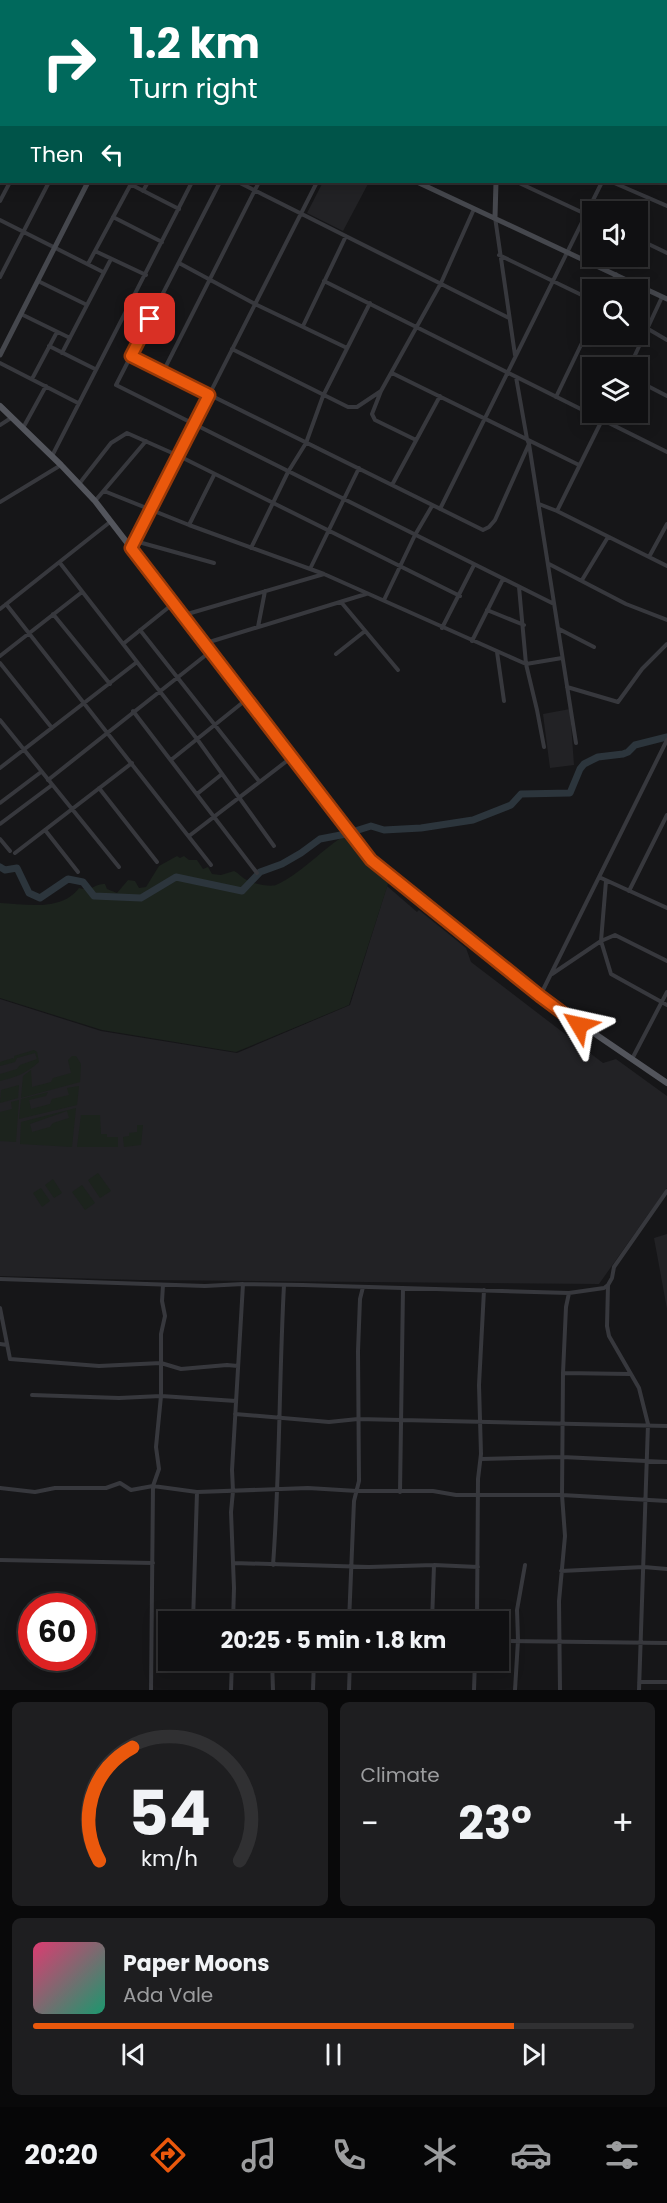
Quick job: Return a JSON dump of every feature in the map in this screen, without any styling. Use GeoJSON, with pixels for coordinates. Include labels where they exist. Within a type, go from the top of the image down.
{"type":"FeatureCollection","features":[{"type":"Feature","properties":{"kind":"main road"},"geometry":{"type":"LineString","coordinates":[[0,355],[87,183]]}},
{"type":"Feature","properties":{"kind":"main road"},"geometry":{"type":"LineString","coordinates":[[419,183],[665,298]]}},
{"type":"Feature","properties":{"kind":"main road"},"geometry":{"type":"LineString","coordinates":[[495,217],[496,183]]}},
{"type":"Feature","properties":{"kind":"main road"},"geometry":{"type":"LineString","coordinates":[[0,406],[61,465],[133,545],[174,603],[371,860],[540,996],[667,1083]]}},
{"type":"Feature","properties":{"kind":"street"},"geometry":{"type":"LineString","coordinates":[[0,201],[9,183]]}},
{"type":"Feature","properties":{"kind":"street"},"geometry":{"type":"LineString","coordinates":[[0,277],[48,183]]}},
{"type":"Feature","properties":{"kind":"street"},"geometry":{"type":"LineString","coordinates":[[88,264],[131,183],[178,209]]}},
{"type":"Feature","properties":{"kind":"street"},"geometry":{"type":"LineString","coordinates":[[143,191],[147,183]]}},
{"type":"Feature","properties":{"kind":"street"},"geometry":{"type":"LineString","coordinates":[[51,456],[191,183]]}},
{"type":"Feature","properties":{"kind":"street"},"geometry":{"type":"LineString","coordinates":[[219,183],[116,385],[554,604]]}},
{"type":"Feature","properties":{"kind":"street"},"geometry":{"type":"LineString","coordinates":[[240,183],[509,318]]}},
{"type":"Feature","properties":{"kind":"street"},"geometry":{"type":"LineString","coordinates":[[163,372],[258,183]]}},
{"type":"Feature","properties":{"kind":"street"},"geometry":{"type":"LineString","coordinates":[[214,563],[133,545],[316,183]]}},
{"type":"Feature","properties":{"kind":"street"},"geometry":{"type":"LineString","coordinates":[[519,183],[582,212]]}},
{"type":"Feature","properties":{"kind":"street"},"geometry":{"type":"LineString","coordinates":[[592,201],[602,183]]}},
{"type":"Feature","properties":{"kind":"street"},"geometry":{"type":"LineString","coordinates":[[614,183],[667,206]]}},
{"type":"Feature","properties":{"kind":"street"},"geometry":{"type":"LineString","coordinates":[[416,440],[372,417],[381,391],[441,283],[474,209]]}},
{"type":"Feature","properties":{"kind":"street"},"geometry":{"type":"LineString","coordinates":[[113,217],[162,242]]}},
{"type":"Feature","properties":{"kind":"street"},"geometry":{"type":"LineString","coordinates":[[495,217],[515,356]]}},
{"type":"Feature","properties":{"kind":"street"},"geometry":{"type":"LineString","coordinates":[[0,220],[103,272]]}},
{"type":"Feature","properties":{"kind":"street"},"geometry":{"type":"LineString","coordinates":[[440,509],[582,222]]}},
{"type":"Feature","properties":{"kind":"street"},"geometry":{"type":"LineString","coordinates":[[303,326],[346,236]]}},
{"type":"Feature","properties":{"kind":"street"},"geometry":{"type":"LineString","coordinates":[[648,244],[667,253]]}},
{"type":"Feature","properties":{"kind":"street"},"geometry":{"type":"LineString","coordinates":[[95,251],[146,275]]}},
{"type":"Feature","properties":{"kind":"street"},"geometry":{"type":"LineString","coordinates":[[499,255],[582,296]]}},
{"type":"Feature","properties":{"kind":"street"},"geometry":{"type":"LineString","coordinates":[[62,353],[111,259]]}},
{"type":"Feature","properties":{"kind":"street"},"geometry":{"type":"LineString","coordinates":[[179,263],[255,304],[347,348]]}},
{"type":"Feature","properties":{"kind":"street"},"geometry":{"type":"LineString","coordinates":[[614,279],[616,274]]}},
{"type":"Feature","properties":{"kind":"street"},"geometry":{"type":"LineString","coordinates":[[38,281],[87,305]]}},
{"type":"Feature","properties":{"kind":"street"},"geometry":{"type":"LineString","coordinates":[[324,281],[582,410]]}},
{"type":"Feature","properties":{"kind":"street"},"geometry":{"type":"LineString","coordinates":[[665,298],[648,329],[667,340]]}},
{"type":"Feature","properties":{"kind":"street"},"geometry":{"type":"LineString","coordinates":[[250,548],[288,472],[306,443],[324,396],[370,303]]}},
{"type":"Feature","properties":{"kind":"street"},"geometry":{"type":"LineString","coordinates":[[21,314],[70,338]]}},
{"type":"Feature","properties":{"kind":"street"},"geometry":{"type":"LineString","coordinates":[[32,379],[57,332]]}},
{"type":"Feature","properties":{"kind":"street"},"geometry":{"type":"LineString","coordinates":[[556,397],[582,343]]}},
{"type":"Feature","properties":{"kind":"street"},"geometry":{"type":"LineString","coordinates":[[49,346],[95,369]]}},
{"type":"Feature","properties":{"kind":"street"},"geometry":{"type":"LineString","coordinates":[[232,349],[348,407],[357,407],[381,391]]}},
{"type":"Feature","properties":{"kind":"street"},"geometry":{"type":"LineString","coordinates":[[131,356],[483,530],[495,520],[529,444]]}},
{"type":"Feature","properties":{"kind":"street"},"geometry":{"type":"LineString","coordinates":[[0,363],[78,403]]}},
{"type":"Feature","properties":{"kind":"street"},"geometry":{"type":"LineString","coordinates":[[392,373],[579,465]]}},
{"type":"Feature","properties":{"kind":"street"},"geometry":{"type":"LineString","coordinates":[[516,377],[539,504],[576,743]]}},
{"type":"Feature","properties":{"kind":"street"},"geometry":{"type":"LineString","coordinates":[[23,428],[46,386]]}},
{"type":"Feature","properties":{"kind":"street"},"geometry":{"type":"LineString","coordinates":[[648,386],[667,396]]}},
{"type":"Feature","properties":{"kind":"street"},"geometry":{"type":"LineString","coordinates":[[392,485],[440,396]]}},
{"type":"Feature","properties":{"kind":"street"},"geometry":{"type":"LineString","coordinates":[[0,425],[12,418]]}},
{"type":"Feature","properties":{"kind":"street"},"geometry":{"type":"LineString","coordinates":[[557,511],[600,423]]}},
{"type":"Feature","properties":{"kind":"street"},"geometry":{"type":"LineString","coordinates":[[608,423],[667,452]]}},
{"type":"Feature","properties":{"kind":"street"},"geometry":{"type":"LineString","coordinates":[[79,484],[102,452],[121,435],[127,433],[179,456],[459,596]]}},
{"type":"Feature","properties":{"kind":"street"},"geometry":{"type":"LineString","coordinates":[[95,501],[146,441]]}},
{"type":"Feature","properties":{"kind":"street"},"geometry":{"type":"LineString","coordinates":[[0,502],[61,465]]}},
{"type":"Feature","properties":{"kind":"street"},"geometry":{"type":"LineString","coordinates":[[310,569],[359,468]]}},
{"type":"Feature","properties":{"kind":"street"},"geometry":{"type":"LineString","coordinates":[[189,525],[214,475]]}},
{"type":"Feature","properties":{"kind":"street"},"geometry":{"type":"LineString","coordinates":[[104,491],[189,525],[324,574],[526,664],[562,658]]}},
{"type":"Feature","properties":{"kind":"street"},"geometry":{"type":"LineString","coordinates":[[539,504],[667,566]]}},
{"type":"Feature","properties":{"kind":"street"},"geometry":{"type":"LineString","coordinates":[[384,600],[415,535],[432,506]]}},
{"type":"Feature","properties":{"kind":"street"},"geometry":{"type":"LineString","coordinates":[[0,609],[111,521]]}},
{"type":"Feature","properties":{"kind":"street"},"geometry":{"type":"LineString","coordinates":[[649,557],[667,524]]}},
{"type":"Feature","properties":{"kind":"street"},"geometry":{"type":"LineString","coordinates":[[582,580],[608,537]]}},
{"type":"Feature","properties":{"kind":"street"},"geometry":{"type":"LineString","coordinates":[[60,563],[196,739],[274,846]]}},
{"type":"Feature","properties":{"kind":"street"},"geometry":{"type":"LineString","coordinates":[[548,564],[626,604],[667,621]]}},
{"type":"Feature","properties":{"kind":"street"},"geometry":{"type":"LineString","coordinates":[[442,628],[474,565]]}},
{"type":"Feature","properties":{"kind":"street"},"geometry":{"type":"LineString","coordinates":[[184,615],[324,574]]}},
{"type":"Feature","properties":{"kind":"street"},"geometry":{"type":"LineString","coordinates":[[472,641],[503,579]]}},
{"type":"Feature","properties":{"kind":"street"},"geometry":{"type":"LineString","coordinates":[[519,587],[526,664],[544,747]]}},
{"type":"Feature","properties":{"kind":"street"},"geometry":{"type":"LineString","coordinates":[[257,627],[265,591]]}},
{"type":"Feature","properties":{"kind":"street"},"geometry":{"type":"LineString","coordinates":[[0,656],[82,592]]}},
{"type":"Feature","properties":{"kind":"street"},"geometry":{"type":"LineString","coordinates":[[206,644],[367,594]]}},
{"type":"Feature","properties":{"kind":"street"},"geometry":{"type":"LineString","coordinates":[[341,602],[398,670]]}},
{"type":"Feature","properties":{"kind":"street"},"geometry":{"type":"LineString","coordinates":[[123,644],[174,603]]}},
{"type":"Feature","properties":{"kind":"street"},"geometry":{"type":"LineString","coordinates":[[6,604],[211,865]]}},
{"type":"Feature","properties":{"kind":"street"},"geometry":{"type":"LineString","coordinates":[[487,610],[524,625]]}},
{"type":"Feature","properties":{"kind":"street"},"geometry":{"type":"LineString","coordinates":[[53,614],[110,684]]}},
{"type":"Feature","properties":{"kind":"street"},"geometry":{"type":"LineString","coordinates":[[558,629],[594,647]]}},
{"type":"Feature","properties":{"kind":"street"},"geometry":{"type":"LineString","coordinates":[[140,630],[259,781]]}},
{"type":"Feature","properties":{"kind":"street"},"geometry":{"type":"LineString","coordinates":[[336,654],[365,631]]}},
{"type":"Feature","properties":{"kind":"street"},"geometry":{"type":"LineString","coordinates":[[567,687],[618,702],[642,669],[667,644]]}},
{"type":"Feature","properties":{"kind":"street"},"geometry":{"type":"LineString","coordinates":[[48,780],[158,691],[212,651]]}},
{"type":"Feature","properties":{"kind":"street"},"geometry":{"type":"LineString","coordinates":[[497,651],[504,701]]}},
{"type":"Feature","properties":{"kind":"street"},"geometry":{"type":"LineString","coordinates":[[0,768],[137,662]]}},
{"type":"Feature","properties":{"kind":"street"},"geometry":{"type":"LineString","coordinates":[[0,663],[52,728]]}},
{"type":"Feature","properties":{"kind":"street"},"geometry":{"type":"LineString","coordinates":[[171,760],[247,699]]}},
{"type":"Feature","properties":{"kind":"street"},"geometry":{"type":"LineString","coordinates":[[133,711],[257,873]]}},
{"type":"Feature","properties":{"kind":"street"},"geometry":{"type":"LineString","coordinates":[[0,720],[119,867]]}},
{"type":"Feature","properties":{"kind":"street"},"geometry":{"type":"LineString","coordinates":[[0,733],[6,728]]}},
{"type":"Feature","properties":{"kind":"street"},"geometry":{"type":"LineString","coordinates":[[540,996],[667,740]]}},
{"type":"Feature","properties":{"kind":"street"},"geometry":{"type":"LineString","coordinates":[[189,836],[292,757]]}},
{"type":"Feature","properties":{"kind":"street"},"geometry":{"type":"LineString","coordinates":[[15,853],[132,763]]}},
{"type":"Feature","properties":{"kind":"street"},"geometry":{"type":"LineString","coordinates":[[0,803],[41,772]]}},
{"type":"Feature","properties":{"kind":"street"},"geometry":{"type":"LineString","coordinates":[[197,794],[222,774]]}},
{"type":"Feature","properties":{"kind":"street"},"geometry":{"type":"LineString","coordinates":[[0,825],[52,785]]}},
{"type":"Feature","properties":{"kind":"street"},"geometry":{"type":"LineString","coordinates":[[99,788],[158,862]]}},
{"type":"Feature","properties":{"kind":"street"},"geometry":{"type":"LineString","coordinates":[[629,891],[667,815]]}},
{"type":"Feature","properties":{"kind":"street"},"geometry":{"type":"LineString","coordinates":[[45,830],[78,872]]}},
{"type":"Feature","properties":{"kind":"street"},"geometry":{"type":"LineString","coordinates":[[0,839],[9,851]]}},
{"type":"Feature","properties":{"kind":"street"},"geometry":{"type":"LineString","coordinates":[[599,877],[665,907],[667,900]]}},
{"type":"Feature","properties":{"kind":"street"},"geometry":{"type":"LineString","coordinates":[[606,880],[601,941],[611,974],[665,1003]]}},
{"type":"Feature","properties":{"kind":"street"},"geometry":{"type":"LineString","coordinates":[[551,975],[611,935],[667,961]]}},
{"type":"Feature","properties":{"kind":"street"},"geometry":{"type":"LineString","coordinates":[[632,1060],[665,1003],[667,992]]}},
{"type":"Feature","properties":{"kind":"street"},"geometry":{"type":"LineString","coordinates":[[639,1690],[648,1424],[639,1388],[609,1336],[606,1320],[608,1285],[617,1260],[667,1191]]}},
{"type":"Feature","properties":{"kind":"street"},"geometry":{"type":"LineString","coordinates":[[0,1280],[569,1293],[604,1288],[608,1285]]}},
{"type":"Feature","properties":{"kind":"street"},"geometry":{"type":"LineString","coordinates":[[232,1611],[232,1470],[243,1284]]}},
{"type":"Feature","properties":{"kind":"street"},"geometry":{"type":"LineString","coordinates":[[151,1690],[153,1486],[159,1468],[156,1447],[161,1396],[161,1334],[165,1316],[162,1301],[163,1285]]}},
{"type":"Feature","properties":{"kind":"street"},"geometry":{"type":"LineString","coordinates":[[273,1564],[284,1285]]}},
{"type":"Feature","properties":{"kind":"street"},"geometry":{"type":"LineString","coordinates":[[349,1611],[354,1501],[359,1481],[358,1351],[360,1299],[363,1287]]}},
{"type":"Feature","properties":{"kind":"street"},"geometry":{"type":"LineString","coordinates":[[400,1492],[403,1288]]}},
{"type":"Feature","properties":{"kind":"street"},"geometry":{"type":"LineString","coordinates":[[477,1611],[478,1479],[481,1459],[479,1385],[484,1290]]}},
{"type":"Feature","properties":{"kind":"street"},"geometry":{"type":"LineString","coordinates":[[560,1690],[559,1601],[565,1536],[562,1495],[563,1373],[566,1307],[569,1293]]}},
{"type":"Feature","properties":{"kind":"street"},"geometry":{"type":"LineString","coordinates":[[0,1308],[10,1359],[99,1366],[161,1363],[181,1370],[238,1366]]}},
{"type":"Feature","properties":{"kind":"street"},"geometry":{"type":"LineString","coordinates":[[0,1344],[7,1345]]}},
{"type":"Feature","properties":{"kind":"street"},"geometry":{"type":"LineString","coordinates":[[563,1373],[631,1374]]}},
{"type":"Feature","properties":{"kind":"street"},"geometry":{"type":"LineString","coordinates":[[32,1395],[119,1398],[161,1396],[236,1401]]}},
{"type":"Feature","properties":{"kind":"street"},"geometry":{"type":"LineString","coordinates":[[235,1414],[329,1422],[401,1419],[667,1426]]}},
{"type":"Feature","properties":{"kind":"street"},"geometry":{"type":"LineString","coordinates":[[481,1459],[562,1457],[667,1462]]}},
{"type":"Feature","properties":{"kind":"street"},"geometry":{"type":"LineString","coordinates":[[0,1488],[35,1492],[55,1488],[106,1488],[120,1483],[131,1490],[153,1486],[197,1492],[277,1488],[433,1491],[456,1495],[562,1495],[667,1501]]}},
{"type":"Feature","properties":{"kind":"street"},"geometry":{"type":"LineString","coordinates":[[193,1611],[197,1492]]}},
{"type":"Feature","properties":{"kind":"street"},"geometry":{"type":"LineString","coordinates":[[0,1560],[153,1563]]}},
{"type":"Feature","properties":{"kind":"street"},"geometry":{"type":"LineString","coordinates":[[234,1563],[478,1567]]}},
{"type":"Feature","properties":{"kind":"street"},"geometry":{"type":"LineString","coordinates":[[432,1611],[434,1565]]}},
{"type":"Feature","properties":{"kind":"street"},"geometry":{"type":"LineString","coordinates":[[515,1690],[518,1610],[525,1565]]}},
{"type":"Feature","properties":{"kind":"street"},"geometry":{"type":"LineString","coordinates":[[561,1571],[644,1567],[667,1569]]}},
{"type":"Feature","properties":{"kind":"street"},"geometry":{"type":"LineString","coordinates":[[509,1640],[667,1644]]}},
{"type":"Feature","properties":{"kind":"street"},"geometry":{"type":"LineString","coordinates":[[231,1690],[232,1671]]}},
{"type":"Feature","properties":{"kind":"street"},"geometry":{"type":"LineString","coordinates":[[272,1671],[273,1690]]}},
{"type":"Feature","properties":{"kind":"street"},"geometry":{"type":"LineString","coordinates":[[314,1671],[314,1690]]}},
{"type":"Feature","properties":{"kind":"street"},"geometry":{"type":"LineString","coordinates":[[349,1690],[350,1671]]}},
{"type":"Feature","properties":{"kind":"street"},"geometry":{"type":"LineString","coordinates":[[474,1690],[475,1671]]}},
{"type":"Feature","properties":{"kind":"street"},"geometry":{"type":"LineString","coordinates":[[639,1682],[667,1682]]}},
{"type":"Feature","properties":{"kind":"shaded area"},"geometry":{"type":"Polygon","coordinates":[[[322,183],[368,183],[343,231],[307,213],[322,183]]]}},
{"type":"Feature","properties":{"kind":"shaded area"},"geometry":{"type":"Polygon","coordinates":[[[570,709],[574,765],[550,768],[543,714],[570,709]]]}},
{"type":"Feature","properties":{"kind":"shaded area"},"geometry":{"type":"Polygon","coordinates":[[[347,834],[388,884],[349,1005],[236,1052],[102,1030],[0,998],[0,903],[53,904],[72,896],[79,888],[87,889],[102,884],[117,893],[128,880],[135,881],[139,888],[146,887],[159,866],[177,856],[197,860],[203,869],[208,867],[212,874],[221,875],[234,871],[251,882],[274,886],[294,874],[347,834]]]}},
{"type":"Feature","properties":{"kind":"shaded area"},"geometry":{"type":"Polygon","coordinates":[[[387,886],[417,912],[419,910],[466,948],[471,962],[603,1063],[616,1059],[667,1096],[667,1188],[599,1284],[139,1280],[0,1276],[0,999],[101,1031],[237,1053],[350,1005],[387,886]]]}},
{"type":"Feature","properties":{"kind":"shaded area"},"geometry":{"type":"Polygon","coordinates":[[[34,1050],[37,1052],[39,1062],[21,1074],[0,1081],[0,1074],[37,1059],[35,1053],[0,1066],[0,1062],[14,1059],[14,1056],[34,1050]]]}},
{"type":"Feature","properties":{"kind":"shaded area"},"geometry":{"type":"Polygon","coordinates":[[[76,1056],[81,1064],[80,1082],[21,1098],[23,1076],[31,1070],[32,1087],[51,1082],[53,1078],[71,1073],[68,1060],[76,1056]]]}},
{"type":"Feature","properties":{"kind":"shaded area"},"geometry":{"type":"Polygon","coordinates":[[[19,1085],[18,1098],[0,1103],[1,1090],[19,1085]]]}},
{"type":"Feature","properties":{"kind":"shaded area"},"geometry":{"type":"Polygon","coordinates":[[[79,1086],[77,1105],[19,1119],[21,1099],[48,1092],[46,1096],[29,1100],[31,1109],[50,1104],[52,1099],[69,1095],[67,1088],[79,1086]]]}},
{"type":"Feature","properties":{"kind":"shaded area"},"geometry":{"type":"Polygon","coordinates":[[[19,1100],[16,1142],[0,1141],[0,1112],[12,1109],[11,1102],[19,1100]]]}},
{"type":"Feature","properties":{"kind":"shaded area"},"geometry":{"type":"Polygon","coordinates":[[[76,1108],[72,1147],[20,1144],[21,1122],[76,1108]],[[67,1111],[30,1124],[32,1132],[50,1127],[53,1123],[69,1118],[67,1111]]]}},
{"type":"Feature","properties":{"kind":"shaded area"},"geometry":{"type":"Polygon","coordinates":[[[81,1115],[100,1115],[101,1134],[107,1134],[107,1137],[118,1137],[118,1147],[77,1147],[81,1115]]]}},
{"type":"Feature","properties":{"kind":"shaded area"},"geometry":{"type":"Polygon","coordinates":[[[137,1125],[143,1125],[141,1145],[124,1147],[123,1137],[137,1132],[137,1125]]]}},
{"type":"Feature","properties":{"kind":"shaded area"},"geometry":{"type":"Polygon","coordinates":[[[98,1173],[111,1191],[100,1198],[88,1180],[98,1173]]]}},
{"type":"Feature","properties":{"kind":"shaded area"},"geometry":{"type":"Polygon","coordinates":[[[53,1179],[62,1193],[54,1198],[45,1185],[53,1179]]]}},
{"type":"Feature","properties":{"kind":"shaded area"},"geometry":{"type":"Polygon","coordinates":[[[82,1185],[95,1203],[85,1210],[72,1192],[82,1185]]]}},
{"type":"Feature","properties":{"kind":"shaded area"},"geometry":{"type":"Polygon","coordinates":[[[41,1188],[50,1201],[42,1207],[33,1193],[41,1188]]]}},
{"type":"Feature","properties":{"kind":"shaded area"},"geometry":{"type":"Polygon","coordinates":[[[667,1234],[667,1309],[654,1238],[667,1234]]]}},
{"type":"Feature","properties":{"kind":"waterway"},"geometry":{"type":"LineString","coordinates":[[352,832],[371,826],[384,830],[421,828],[473,820],[511,805],[521,794],[570,793],[584,764],[598,757],[623,754],[635,745],[667,737]]}},
{"type":"Feature","properties":{"kind":"waterway"},"geometry":{"type":"LineString","coordinates":[[0,867],[5,870],[17,868],[29,893],[40,898],[68,879],[83,882],[94,896],[141,898],[176,877],[242,891],[260,872],[282,864],[320,839],[346,834]]}},
{"type":"Feature","properties":{"kind":"route"},"geometry":{"type":"LineString","coordinates":[[150,319],[131,356],[209,395],[131,548],[371,860],[579,1025]]}}]}
